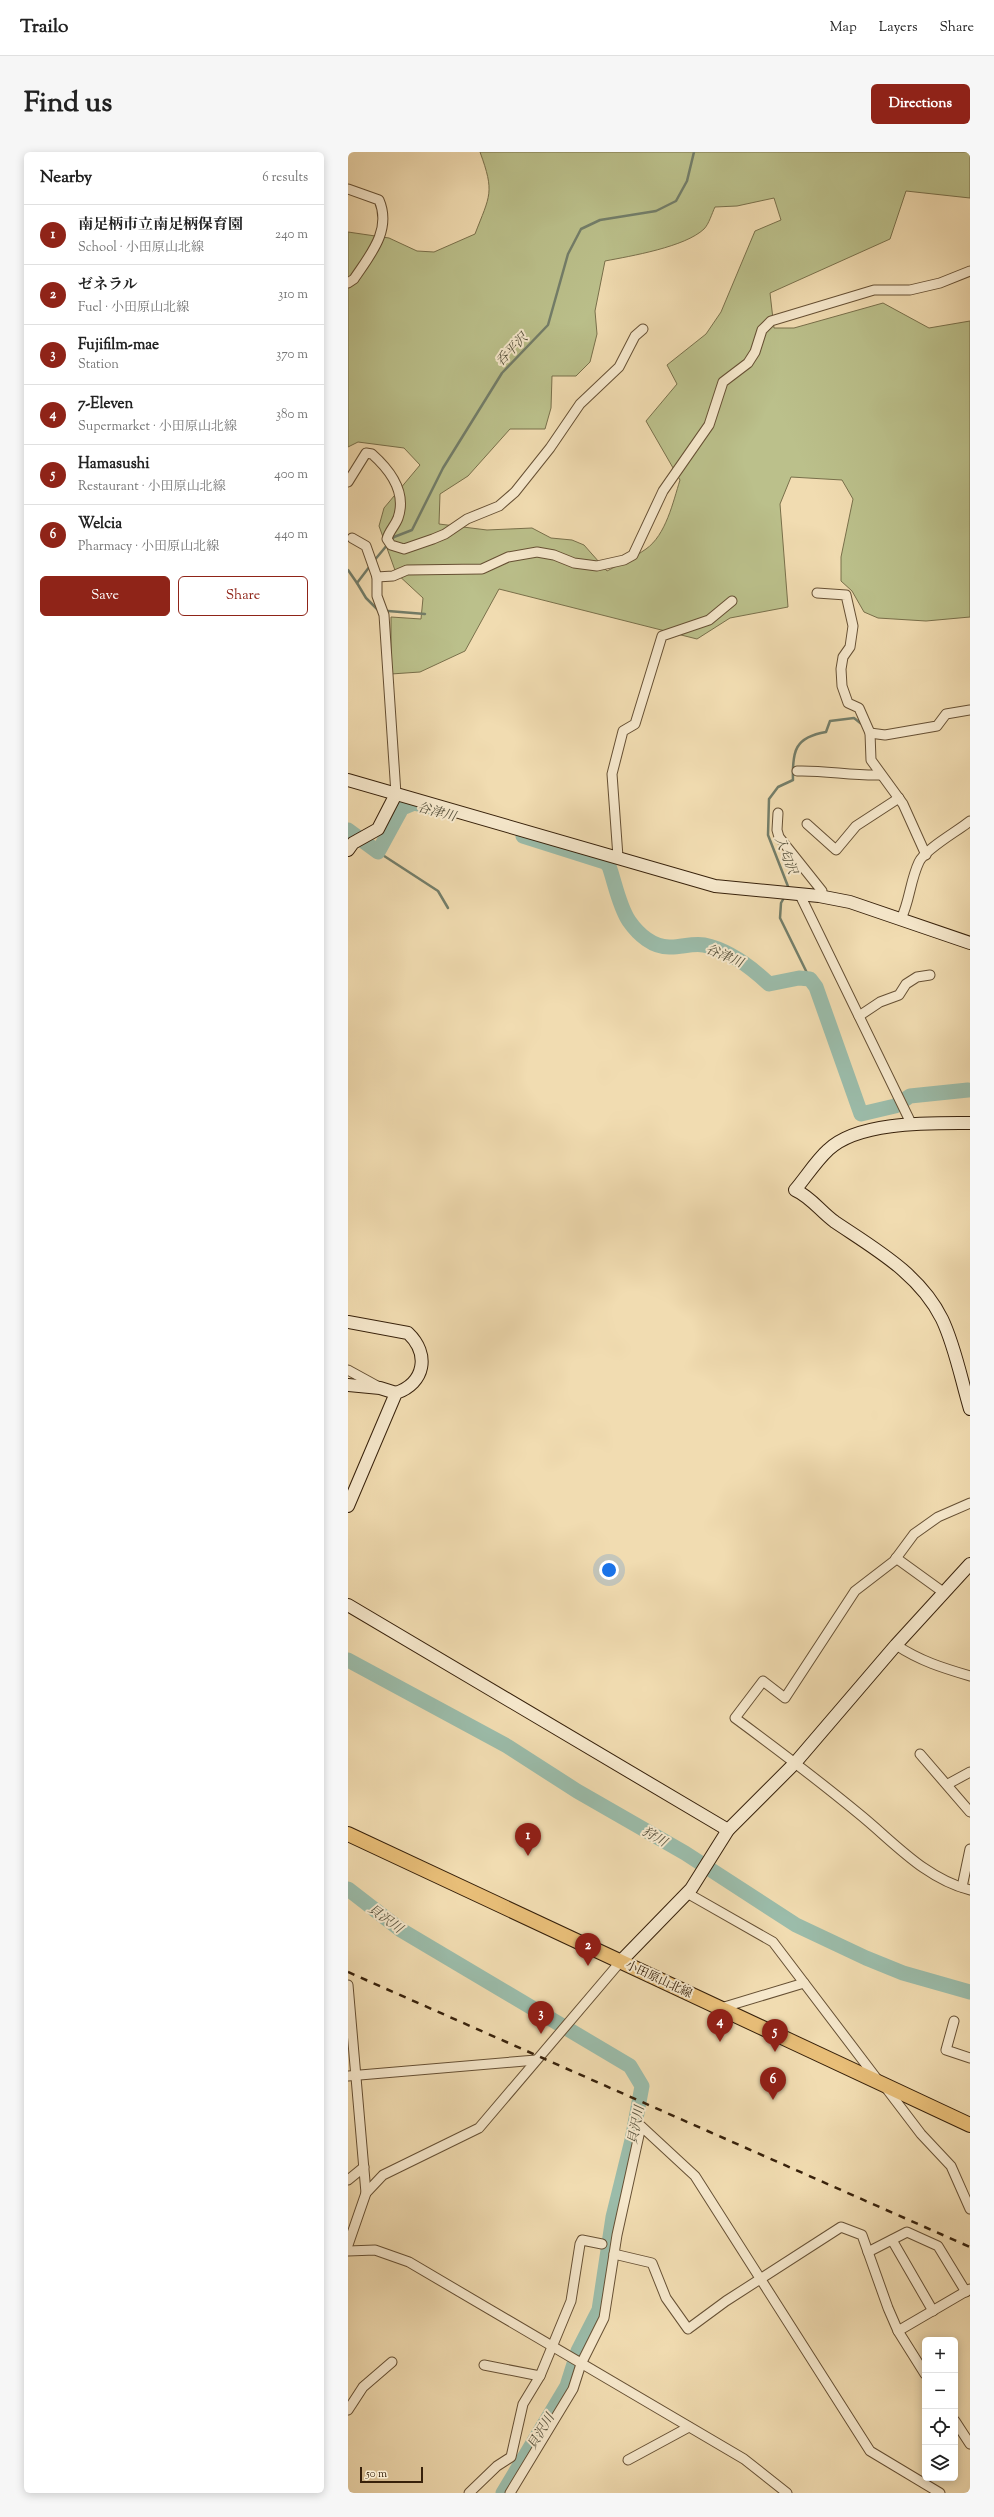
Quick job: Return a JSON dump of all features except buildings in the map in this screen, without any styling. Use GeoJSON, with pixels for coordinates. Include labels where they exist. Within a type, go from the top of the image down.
{"type":"FeatureCollection","features":[{"type":"Feature","properties":{"kind":"main road","name":"小田原山北線"},"geometry":{"type":"LineString","coordinates":[[348,1834],[970,2125]]}},
{"type":"Feature","properties":{"kind":"street"},"geometry":{"type":"LineString","coordinates":[[348,188],[379,200],[384,211],[380,242],[354,279],[348,283]]}},
{"type":"Feature","properties":{"kind":"street"},"geometry":{"type":"LineString","coordinates":[[377,577],[393,576],[407,570],[482,569],[508,557],[537,552],[554,555],[574,563],[597,566],[624,560],[633,555],[663,491],[709,425],[723,382],[748,363],[755,352],[762,330],[771,321],[874,290],[910,290],[940,283],[970,271]]}},
{"type":"Feature","properties":{"kind":"street"},"geometry":{"type":"LineString","coordinates":[[348,482],[366,453],[372,454],[391,474],[398,487],[401,507],[395,526],[388,533],[387,539],[391,545],[404,549],[445,534],[463,521],[499,506],[515,492],[550,448],[580,404],[619,367],[635,336],[643,329]]}},
{"type":"Feature","properties":{"kind":"street"},"geometry":{"type":"LineString","coordinates":[[348,850],[353,843],[378,829],[396,794],[384,615],[377,596],[377,577],[366,546],[352,538]]}},
{"type":"Feature","properties":{"kind":"street"},"geometry":{"type":"LineString","coordinates":[[817,593],[846,595],[852,626],[850,647],[843,657],[842,686],[848,703],[859,708],[870,733],[871,760],[899,798],[926,855]]}},
{"type":"Feature","properties":{"kind":"street"},"geometry":{"type":"LineString","coordinates":[[618,857],[612,774],[624,731],[635,724],[662,636],[709,620],[732,602]]}},
{"type":"Feature","properties":{"kind":"street"},"geometry":{"type":"LineString","coordinates":[[870,733],[885,735],[937,726],[946,714],[970,710]]}},
{"type":"Feature","properties":{"kind":"street"},"geometry":{"type":"LineString","coordinates":[[797,771],[825,770],[852,776],[881,775]]}},
{"type":"Feature","properties":{"kind":"street"},"geometry":{"type":"LineString","coordinates":[[348,780],[715,886],[822,897],[850,902],[970,943]]}},
{"type":"Feature","properties":{"kind":"street"},"geometry":{"type":"LineString","coordinates":[[807,824],[836,850],[856,826],[899,798]]}},
{"type":"Feature","properties":{"kind":"street"},"geometry":{"type":"LineString","coordinates":[[778,813],[777,830],[779,837],[822,891],[822,897]]}},
{"type":"Feature","properties":{"kind":"street"},"geometry":{"type":"LineString","coordinates":[[901,919],[909,903],[912,880],[919,860],[970,821]]}},
{"type":"Feature","properties":{"kind":"street"},"geometry":{"type":"LineString","coordinates":[[800,895],[910,1123]]}},
{"type":"Feature","properties":{"kind":"street"},"geometry":{"type":"LineString","coordinates":[[859,1016],[880,1002],[899,995],[906,984],[917,977],[930,975]]}},
{"type":"Feature","properties":{"kind":"street"},"geometry":{"type":"LineString","coordinates":[[970,1123],[910,1123],[856,1134],[829,1149],[796,1190],[804,1194],[834,1221],[880,1251],[920,1287],[942,1318],[970,1409]]}},
{"type":"Feature","properties":{"kind":"street"},"geometry":{"type":"LineString","coordinates":[[348,1322],[408,1332],[415,1339],[421,1354],[419,1377],[408,1389],[396,1393],[380,1388],[348,1385]]}},
{"type":"Feature","properties":{"kind":"street"},"geometry":{"type":"LineString","coordinates":[[348,1370],[380,1388]]}},
{"type":"Feature","properties":{"kind":"street"},"geometry":{"type":"LineString","coordinates":[[348,1506],[396,1393]]}},
{"type":"Feature","properties":{"kind":"street"},"geometry":{"type":"LineString","coordinates":[[970,1503],[938,1517],[914,1534],[896,1558],[854,1591],[784,1698],[762,1681],[736,1718],[860,1814],[892,1845],[940,1879],[966,1888],[970,1849]]}},
{"type":"Feature","properties":{"kind":"street"},"geometry":{"type":"LineString","coordinates":[[896,1558],[943,1592]]}},
{"type":"Feature","properties":{"kind":"street"},"geometry":{"type":"LineString","coordinates":[[366,2193],[383,2176],[479,2128],[621,1961],[689,1891],[726,1833],[795,1763],[896,1645],[970,1564]]}},
{"type":"Feature","properties":{"kind":"street"},"geometry":{"type":"LineString","coordinates":[[348,1605],[726,1833]]}},
{"type":"Feature","properties":{"kind":"street"},"geometry":{"type":"LineString","coordinates":[[896,1645],[915,1658],[931,1665],[970,1676]]}},
{"type":"Feature","properties":{"kind":"street"},"geometry":{"type":"LineString","coordinates":[[920,1754],[948,1784],[970,1812]]}},
{"type":"Feature","properties":{"kind":"street"},"geometry":{"type":"LineString","coordinates":[[948,1784],[970,1772]]}},
{"type":"Feature","properties":{"kind":"street"},"geometry":{"type":"LineString","coordinates":[[689,1891],[773,1942],[921,2134],[951,2166],[970,2209]]}},
{"type":"Feature","properties":{"kind":"street"},"geometry":{"type":"LineString","coordinates":[[721,2008],[804,1983]]}},
{"type":"Feature","properties":{"kind":"street"},"geometry":{"type":"LineString","coordinates":[[348,1985],[352,2075],[366,2193],[348,2245]]}},
{"type":"Feature","properties":{"kind":"street"},"geometry":{"type":"LineString","coordinates":[[954,2021],[946,2050],[970,2058]]}},
{"type":"Feature","properties":{"kind":"street"},"geometry":{"type":"LineString","coordinates":[[352,2075],[536,2060]]}},
{"type":"Feature","properties":{"kind":"street"},"geometry":{"type":"LineString","coordinates":[[510,2493],[572,2389],[581,2364],[604,2318],[614,2254],[641,2126],[695,2176],[870,2451],[940,2493]]}},
{"type":"Feature","properties":{"kind":"street"},"geometry":{"type":"LineString","coordinates":[[348,2180],[364,2167]]}},
{"type":"Feature","properties":{"kind":"street"},"geometry":{"type":"LineString","coordinates":[[614,2254],[652,2263],[666,2298],[688,2329],[726,2301],[841,2227],[862,2235],[888,2308],[898,2331],[924,2373]]}},
{"type":"Feature","properties":{"kind":"street"},"geometry":{"type":"LineString","coordinates":[[868,2252],[907,2232],[938,2246],[968,2290],[898,2331]]}},
{"type":"Feature","properties":{"kind":"street"},"geometry":{"type":"LineString","coordinates":[[469,2493],[497,2466],[512,2457],[523,2404],[540,2376],[572,2301],[580,2244],[582,2240],[602,2244]]}},
{"type":"Feature","properties":{"kind":"street"},"geometry":{"type":"LineString","coordinates":[[892,2240],[933,2311]]}},
{"type":"Feature","properties":{"kind":"street"},"geometry":{"type":"LineString","coordinates":[[348,2251],[375,2250],[409,2262],[552,2348],[744,2459],[787,2493]]}},
{"type":"Feature","properties":{"kind":"street"},"geometry":{"type":"LineString","coordinates":[[348,2410],[363,2387],[392,2362]]}},
{"type":"Feature","properties":{"kind":"street"},"geometry":{"type":"LineString","coordinates":[[484,2365],[540,2376]]}},
{"type":"Feature","properties":{"kind":"street"},"geometry":{"type":"LineString","coordinates":[[958,2426],[970,2444]]}},
{"type":"Feature","properties":{"kind":"street"},"geometry":{"type":"LineString","coordinates":[[628,2460],[689,2427]]}},
{"type":"Feature","properties":{"kind":"street"},"geometry":{"type":"LineString","coordinates":[[512,2457],[526,2465]]}},
{"type":"Feature","properties":{"kind":"green space"},"geometry":{"type":"Polygon","coordinates":[[[480,152],[970,152],[970,198],[906,191],[890,239],[770,293],[774,328],[794,328],[883,303],[929,328],[970,321],[970,617],[926,621],[878,618],[864,612],[852,591],[841,581],[841,557],[853,499],[842,480],[791,477],[780,504],[788,607],[730,618],[697,639],[499,589],[465,651],[420,672],[391,674],[391,617],[421,619],[423,598],[396,573],[379,526],[384,508],[420,465],[404,448],[358,442],[348,447],[348,232],[389,238],[417,251],[434,252],[475,234],[489,194],[488,177],[480,152]],[[774,198],[737,206],[715,207],[706,227],[684,241],[657,250],[605,261],[595,311],[597,334],[590,362],[576,376],[552,376],[551,408],[545,429],[510,429],[468,476],[440,494],[439,524],[487,530],[532,528],[551,538],[572,540],[584,545],[607,571],[637,555],[653,543],[664,527],[668,518],[680,480],[646,421],[677,384],[667,365],[706,334],[721,312],[755,231],[781,220],[774,198]]]}},
{"type":"Feature","properties":{"kind":"waterway","name":"呑平沢"},"geometry":{"type":"LineString","coordinates":[[391,540],[394,537],[412,530],[443,468],[502,373],[548,325],[568,254],[581,229],[600,220],[656,211],[676,201],[687,181],[694,152]]}},
{"type":"Feature","properties":{"kind":"waterway","name":"呑平沢"},"geometry":{"type":"LineString","coordinates":[[373,562],[388,544]]}},
{"type":"Feature","properties":{"kind":"waterway","name":"呑平沢"},"geometry":{"type":"LineString","coordinates":[[348,570],[357,583],[370,566]]}},
{"type":"Feature","properties":{"kind":"waterway"},"geometry":{"type":"LineString","coordinates":[[357,583],[366,598],[379,611]]}},
{"type":"Feature","properties":{"kind":"waterway"},"geometry":{"type":"LineString","coordinates":[[388,611],[425,614]]}},
{"type":"Feature","properties":{"kind":"waterway","name":"入匂沢"},"geometry":{"type":"LineString","coordinates":[[789,889],[768,835],[769,799],[778,787],[793,780],[793,761],[795,753],[802,742],[816,734],[826,732],[830,721],[854,718],[864,726]]}},
{"type":"Feature","properties":{"kind":"waterway","name":"谷津川"},"geometry":{"type":"LineString","coordinates":[[348,830],[378,852],[402,808],[414,803],[430,807]]}},
{"type":"Feature","properties":{"kind":"waterway","name":"谷津川"},"geometry":{"type":"LineString","coordinates":[[523,836],[605,862],[609,866],[620,901],[629,921],[641,935],[652,943],[664,947],[692,945],[713,947],[739,960],[755,971],[769,984],[799,978],[810,979],[816,987],[861,1114],[895,1106],[910,1096],[968,1090]]}},
{"type":"Feature","properties":{"kind":"waterway"},"geometry":{"type":"LineString","coordinates":[[378,852],[438,891],[448,908]]}},
{"type":"Feature","properties":{"kind":"waterway","name":"入匂沢"},"geometry":{"type":"LineString","coordinates":[[785,896],[781,903],[780,918],[810,979]]}},
{"type":"Feature","properties":{"kind":"waterway","name":"狩川"},"geometry":{"type":"LineString","coordinates":[[348,1660],[507,1746],[577,1791],[685,1853],[796,1925],[866,1958],[903,1973],[970,1992]]}},
{"type":"Feature","properties":{"kind":"waterway","name":"貝沢川"},"geometry":{"type":"LineString","coordinates":[[348,1889],[401,1930],[630,2066],[642,2086],[632,2140],[613,2217],[599,2310],[578,2351],[567,2386],[503,2493]]}},
{"type":"Feature","properties":{"kind":"railway"},"geometry":{"type":"LineString","coordinates":[[348,1972],[970,2247]]}},
{"type":"Feature","properties":{"kind":"place","name":"南足柄市立南足柄保育園"},"geometry":{"type":"Point","coordinates":[528,1856]}},
{"type":"Feature","properties":{"kind":"place","name":"ゼネラル"},"geometry":{"type":"Point","coordinates":[588,1966]}},
{"type":"Feature","properties":{"kind":"place","name":"Fujifilm-mae"},"geometry":{"type":"Point","coordinates":[541,2034]}},
{"type":"Feature","properties":{"kind":"place","name":"7-Eleven"},"geometry":{"type":"Point","coordinates":[720,2042]}},
{"type":"Feature","properties":{"kind":"place","name":"Hamasushi"},"geometry":{"type":"Point","coordinates":[775,2052]}},
{"type":"Feature","properties":{"kind":"place","name":"Welcia"},"geometry":{"type":"Point","coordinates":[773,2100]}}]}
